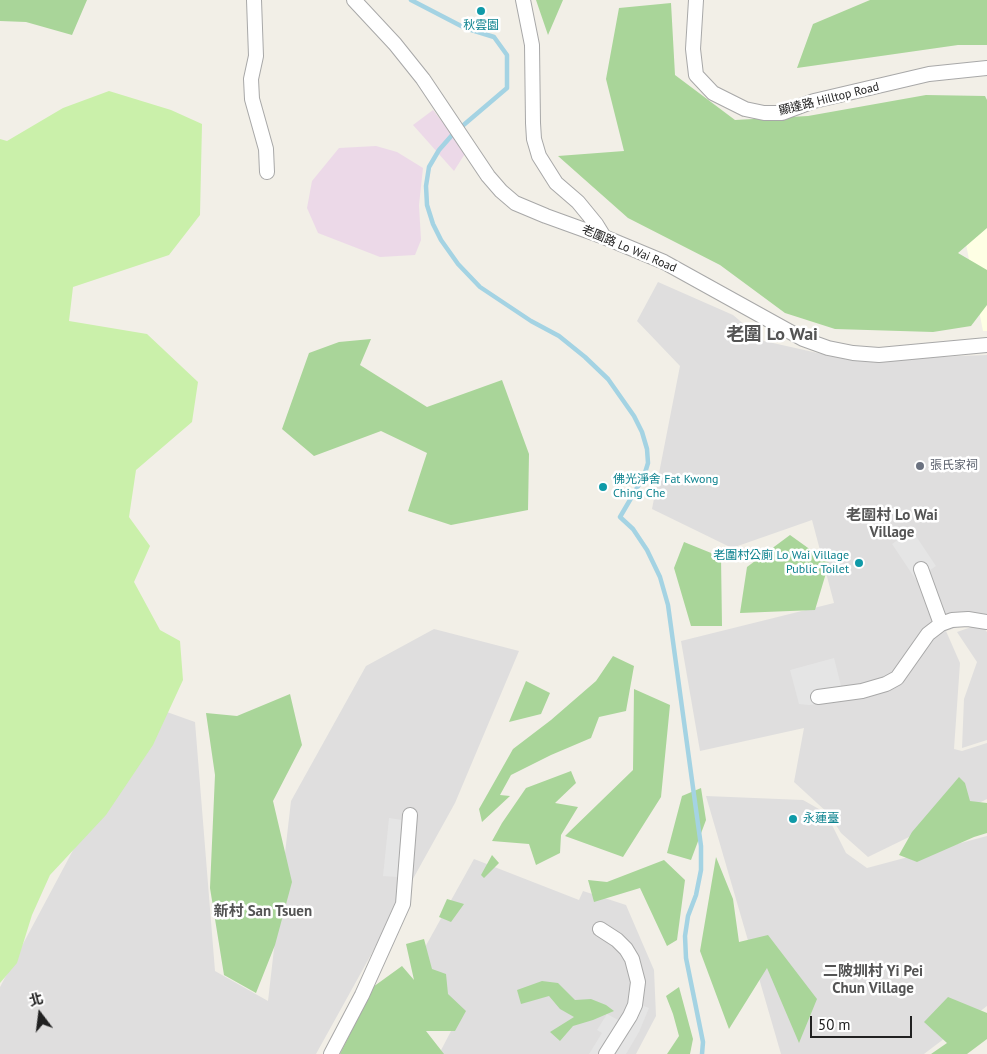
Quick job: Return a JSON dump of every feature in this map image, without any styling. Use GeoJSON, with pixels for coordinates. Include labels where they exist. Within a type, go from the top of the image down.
{"type":"FeatureCollection","features":[{"type":"Feature","properties":{"kind":"street"},"geometry":{"type":"LineString","coordinates":[[254,0],[256,56],[251,79],[252,99],[266,149],[267,172]]}},
{"type":"Feature","properties":{"kind":"street","name":"老圍路 Lo Wai Road"},"geometry":{"type":"LineString","coordinates":[[354,0],[395,44],[446,111],[475,159],[501,191],[515,203],[664,262],[803,339],[828,348],[853,353],[879,355],[987,345]]}},
{"type":"Feature","properties":{"kind":"street"},"geometry":{"type":"LineString","coordinates":[[523,0],[532,45],[534,139],[539,156],[556,183],[578,202],[604,237]]}},
{"type":"Feature","properties":{"kind":"street","name":"顯達路 Hilltop Road"},"geometry":{"type":"LineString","coordinates":[[696,0],[693,48],[696,75],[713,93],[745,109],[764,113],[782,113],[814,101],[929,74],[987,68]]}},
{"type":"Feature","properties":{"kind":"street"},"geometry":{"type":"LineString","coordinates":[[921,569],[941,624]]}},
{"type":"Feature","properties":{"kind":"street"},"geometry":{"type":"LineString","coordinates":[[818,697],[862,691],[886,684],[897,678],[928,634],[941,624],[952,620],[968,619],[987,622]]}},
{"type":"Feature","properties":{"kind":"street"},"geometry":{"type":"LineString","coordinates":[[331,1054],[362,995],[403,904],[410,815]]}},
{"type":"Feature","properties":{"kind":"street"},"geometry":{"type":"LineString","coordinates":[[600,930],[618,940],[626,949],[632,959],[638,982],[635,1005],[606,1054]]}},
{"type":"Feature","properties":{"kind":"shaded area"},"geometry":{"type":"Polygon","coordinates":[[[433,110],[466,152],[454,171],[413,125],[433,110]]]}},
{"type":"Feature","properties":{"kind":"shaded area"},"geometry":{"type":"Polygon","coordinates":[[[376,146],[397,152],[423,168],[419,205],[421,240],[415,255],[380,257],[318,233],[307,208],[312,181],[339,148],[376,146]]]}},
{"type":"Feature","properties":{"kind":"shaded area"},"geometry":{"type":"Polygon","coordinates":[[[987,210],[987,331],[983,331],[965,239],[987,210]]]}},
{"type":"Feature","properties":{"kind":"shaded area"},"geometry":{"type":"Polygon","coordinates":[[[658,282],[733,315],[764,341],[849,360],[987,355],[987,617],[946,631],[960,663],[954,749],[962,751],[987,743],[987,799],[868,857],[841,833],[829,814],[794,782],[804,728],[700,751],[681,641],[834,603],[812,520],[732,548],[652,509],[680,366],[637,321],[658,282]]]}},
{"type":"Feature","properties":{"kind":"shaded area"},"geometry":{"type":"Polygon","coordinates":[[[912,530],[936,566],[916,580],[892,544],[912,530]]]}},
{"type":"Feature","properties":{"kind":"shaded area"},"geometry":{"type":"Polygon","coordinates":[[[977,625],[983,627],[987,632],[987,740],[962,748],[964,699],[977,662],[957,632],[977,625]]]}},
{"type":"Feature","properties":{"kind":"shaded area"},"geometry":{"type":"Polygon","coordinates":[[[434,629],[519,651],[455,803],[316,1054],[0,1054],[0,987],[150,706],[195,722],[215,971],[268,1001],[291,801],[366,666],[434,629]]]}},
{"type":"Feature","properties":{"kind":"shaded area"},"geometry":{"type":"Polygon","coordinates":[[[834,658],[841,686],[833,689],[837,702],[809,705],[799,704],[790,670],[834,658]]]}},
{"type":"Feature","properties":{"kind":"shaded area"},"geometry":{"type":"Polygon","coordinates":[[[706,796],[803,800],[826,813],[846,853],[867,868],[987,836],[987,1006],[924,1054],[781,1054],[706,796]]]}},
{"type":"Feature","properties":{"kind":"shaded area"},"geometry":{"type":"Polygon","coordinates":[[[389,818],[402,820],[397,877],[383,876],[389,818]]]}},
{"type":"Feature","properties":{"kind":"shaded area"},"geometry":{"type":"Polygon","coordinates":[[[474,859],[579,900],[583,891],[626,905],[654,970],[656,1016],[636,1054],[439,1054],[461,1012],[419,958],[474,859]]]}},
{"type":"Feature","properties":{"kind":"shaded area"},"geometry":{"type":"Polygon","coordinates":[[[628,1000],[649,1008],[639,1032],[626,1054],[589,1054],[602,1033],[597,1030],[607,1014],[620,1021],[628,1000]]]}},
{"type":"Feature","properties":{"kind":"green space"},"geometry":{"type":"Polygon","coordinates":[[[0,0],[87,0],[72,35],[26,22],[0,21],[0,0]]]}},
{"type":"Feature","properties":{"kind":"green space"},"geometry":{"type":"Polygon","coordinates":[[[536,0],[563,0],[548,35],[536,0]]]}},
{"type":"Feature","properties":{"kind":"green space"},"geometry":{"type":"Polygon","coordinates":[[[870,0],[987,0],[987,45],[958,45],[797,68],[813,24],[870,0]]]}},
{"type":"Feature","properties":{"kind":"green space"},"geometry":{"type":"Polygon","coordinates":[[[671,3],[675,75],[735,120],[808,116],[926,95],[985,96],[987,100],[987,228],[958,253],[987,270],[987,305],[971,326],[933,332],[835,329],[785,313],[720,265],[628,218],[558,156],[624,151],[606,79],[619,8],[671,3]]]}},
{"type":"Feature","properties":{"kind":"green space"},"geometry":{"type":"Polygon","coordinates":[[[109,91],[171,110],[202,124],[200,215],[169,255],[73,287],[69,321],[147,334],[198,382],[192,422],[136,470],[129,517],[150,546],[134,582],[160,630],[180,641],[183,680],[153,745],[106,815],[50,875],[32,915],[17,963],[0,983],[0,139],[7,141],[63,108],[109,91]]]}},
{"type":"Feature","properties":{"kind":"green space"},"geometry":{"type":"Polygon","coordinates":[[[371,339],[360,365],[427,407],[502,380],[529,454],[528,510],[451,525],[408,511],[427,453],[381,431],[314,456],[282,429],[309,353],[339,342],[371,339]]]}},
{"type":"Feature","properties":{"kind":"green space"},"geometry":{"type":"Polygon","coordinates":[[[790,535],[829,563],[815,610],[740,613],[747,567],[790,535]]]}},
{"type":"Feature","properties":{"kind":"green space"},"geometry":{"type":"Polygon","coordinates":[[[684,542],[721,557],[722,626],[691,626],[674,568],[684,542]]]}},
{"type":"Feature","properties":{"kind":"green space"},"geometry":{"type":"Polygon","coordinates":[[[613,656],[634,666],[626,711],[599,717],[591,738],[511,775],[500,795],[510,796],[482,822],[479,809],[513,749],[551,720],[596,681],[613,656]]]}},
{"type":"Feature","properties":{"kind":"green space"},"geometry":{"type":"Polygon","coordinates":[[[526,681],[550,693],[541,714],[509,722],[526,681]]]}},
{"type":"Feature","properties":{"kind":"green space"},"geometry":{"type":"Polygon","coordinates":[[[634,689],[670,705],[661,797],[623,857],[565,836],[633,770],[634,689]]]}},
{"type":"Feature","properties":{"kind":"green space"},"geometry":{"type":"Polygon","coordinates":[[[290,694],[302,745],[273,801],[292,882],[275,945],[256,993],[224,975],[210,888],[215,775],[206,713],[237,716],[290,694]]]}},
{"type":"Feature","properties":{"kind":"green space"},"geometry":{"type":"Polygon","coordinates":[[[571,771],[576,783],[555,803],[578,807],[561,835],[560,853],[536,865],[529,844],[492,841],[526,788],[571,771]]]}},
{"type":"Feature","properties":{"kind":"green space"},"geometry":{"type":"Polygon","coordinates":[[[959,777],[965,783],[970,801],[987,803],[987,833],[917,862],[899,855],[912,832],[959,777]]]}},
{"type":"Feature","properties":{"kind":"green space"},"geometry":{"type":"Polygon","coordinates":[[[701,788],[706,820],[691,860],[667,853],[682,796],[701,788]]]}},
{"type":"Feature","properties":{"kind":"green space"},"geometry":{"type":"Polygon","coordinates":[[[492,855],[499,863],[484,878],[481,875],[492,855]]]}},
{"type":"Feature","properties":{"kind":"green space"},"geometry":{"type":"Polygon","coordinates":[[[716,857],[733,899],[739,942],[768,935],[817,999],[799,1043],[767,968],[729,1029],[700,951],[716,857]]]}},
{"type":"Feature","properties":{"kind":"green space"},"geometry":{"type":"Polygon","coordinates":[[[664,860],[685,880],[677,940],[667,946],[640,888],[594,902],[588,880],[607,882],[664,860]]]}},
{"type":"Feature","properties":{"kind":"green space"},"geometry":{"type":"Polygon","coordinates":[[[447,899],[464,904],[451,922],[439,917],[447,899]]]}},
{"type":"Feature","properties":{"kind":"green space"},"geometry":{"type":"Polygon","coordinates":[[[424,939],[432,969],[446,974],[448,994],[466,1011],[455,1031],[426,1031],[444,1054],[340,1054],[373,987],[402,966],[414,980],[406,944],[424,939]]]}},
{"type":"Feature","properties":{"kind":"green space"},"geometry":{"type":"Polygon","coordinates":[[[542,981],[558,983],[575,1000],[591,999],[606,1005],[614,1011],[573,1026],[560,1041],[550,1032],[574,1017],[560,1009],[549,996],[521,1004],[517,990],[542,981]]]}},
{"type":"Feature","properties":{"kind":"green space"},"geometry":{"type":"Polygon","coordinates":[[[679,987],[693,1039],[690,1054],[667,1054],[679,1036],[666,996],[679,987]]]}},
{"type":"Feature","properties":{"kind":"green space"},"geometry":{"type":"Polygon","coordinates":[[[948,997],[987,1013],[987,1039],[967,1054],[931,1054],[947,1043],[924,1022],[948,997]]]}},
{"type":"Feature","properties":{"kind":"waterway"},"geometry":{"type":"LineString","coordinates":[[411,0],[465,28],[494,37],[507,55],[507,88],[453,134],[439,150],[429,167],[426,186],[427,205],[441,240],[458,264],[480,287],[531,321],[559,336],[608,379],[634,416],[642,432],[647,449],[648,463],[644,476],[620,517],[633,529],[647,550],[660,577],[668,605],[701,846],[701,870],[696,895],[688,916],[685,936],[686,958],[703,1042],[702,1054]]}},
{"type":"Feature","properties":{"kind":"place","name":"秋雲園"},"geometry":{"type":"Point","coordinates":[481,11]}},
{"type":"Feature","properties":{"kind":"place","name":"張氏家祠"},"geometry":{"type":"Point","coordinates":[920,466]}},
{"type":"Feature","properties":{"kind":"place","name":"佛光淨舍 Fat Kwong Ching Che"},"geometry":{"type":"Point","coordinates":[603,487]}},
{"type":"Feature","properties":{"kind":"place","name":"老圍村公廁 Lo Wai Village Public Toilet"},"geometry":{"type":"Point","coordinates":[859,563]}},
{"type":"Feature","properties":{"kind":"place","name":"永蓮臺"},"geometry":{"type":"Point","coordinates":[793,819]}},
{"type":"Feature","properties":{"kind":"district","name":"老圍 Lo Wai"},"geometry":{"type":"Point","coordinates":[772,335]}},
{"type":"Feature","properties":{"kind":"district","name":"老圍村 Lo Wai Village"},"geometry":{"type":"Point","coordinates":[892,524]}},
{"type":"Feature","properties":{"kind":"district","name":"新村 San Tsuen"},"geometry":{"type":"Point","coordinates":[263,912]}},
{"type":"Feature","properties":{"kind":"district","name":"二陂圳村 Yi Pei Chun Village"},"geometry":{"type":"Point","coordinates":[873,980]}}]}
